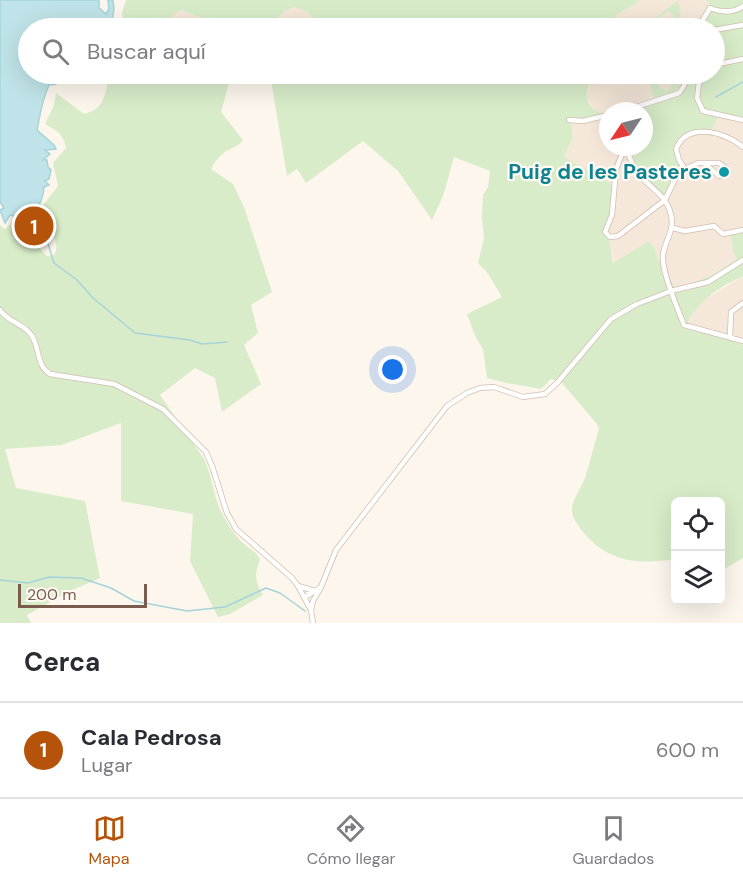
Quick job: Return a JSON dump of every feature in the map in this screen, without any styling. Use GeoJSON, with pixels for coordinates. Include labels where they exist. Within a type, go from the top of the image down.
{"type":"FeatureCollection","features":[{"type":"Feature","properties":{"kind":"street"},"geometry":{"type":"LineString","coordinates":[[703,18],[708,9],[727,12],[739,10],[743,6]]}},
{"type":"Feature","properties":{"kind":"street"},"geometry":{"type":"LineString","coordinates":[[725,28],[743,25]]}},
{"type":"Feature","properties":{"kind":"street"},"geometry":{"type":"LineString","coordinates":[[725,63],[743,60]]}},
{"type":"Feature","properties":{"kind":"street"},"geometry":{"type":"LineString","coordinates":[[653,102],[679,93],[684,84]]}},
{"type":"Feature","properties":{"kind":"street"},"geometry":{"type":"LineString","coordinates":[[699,84],[697,98],[704,111],[743,120]]}},
{"type":"Feature","properties":{"kind":"street"},"geometry":{"type":"LineString","coordinates":[[569,120],[583,121],[599,117]]}},
{"type":"Feature","properties":{"kind":"street"},"geometry":{"type":"LineString","coordinates":[[685,169],[676,149],[681,140],[690,134],[708,132],[717,134],[728,137],[743,147]]}},
{"type":"Feature","properties":{"kind":"street"},"geometry":{"type":"LineString","coordinates":[[621,156],[616,169],[612,215],[605,231],[610,237],[618,236],[665,200],[675,179],[690,165],[704,163]]}},
{"type":"Feature","properties":{"kind":"street"},"geometry":{"type":"LineString","coordinates":[[630,156],[639,174],[665,200],[671,214],[673,228],[665,245],[663,260],[671,291],[685,327],[743,341]]}},
{"type":"Feature","properties":{"kind":"street"},"geometry":{"type":"LineString","coordinates":[[673,228],[692,231],[714,226],[723,234],[743,230]]}},
{"type":"Feature","properties":{"kind":"street"},"geometry":{"type":"LineString","coordinates":[[306,599],[321,587],[341,542],[447,406],[467,393],[480,388],[494,387],[523,397],[544,394],[557,383],[611,319],[637,304],[671,291],[708,282],[743,260]]}},
{"type":"Feature","properties":{"kind":"street"},"geometry":{"type":"LineString","coordinates":[[730,337],[731,312],[743,303]]}},
{"type":"Feature","properties":{"kind":"street"},"geometry":{"type":"LineString","coordinates":[[0,309],[10,320],[30,332],[41,364],[50,374],[114,384],[163,409],[206,452],[227,513],[236,529],[298,586],[311,610],[313,623]]}},
{"type":"Feature","properties":{"kind":"street"},"geometry":{"type":"LineString","coordinates":[[298,586],[316,592]]}},
{"type":"Feature","properties":{"kind":"street"},"geometry":{"type":"LineString","coordinates":[[311,610],[316,592]]}},
{"type":"Feature","properties":{"kind":"shaded area"},"geometry":{"type":"Polygon","coordinates":[[[641,0],[706,0],[711,6],[707,6],[700,18],[616,18],[615,16],[641,0]]]}},
{"type":"Feature","properties":{"kind":"shaded area"},"geometry":{"type":"Polygon","coordinates":[[[294,7],[307,12],[313,18],[278,18],[285,11],[294,7]]]}},
{"type":"Feature","properties":{"kind":"shaded area"},"geometry":{"type":"Polygon","coordinates":[[[181,10],[200,18],[171,18],[181,10]]]}},
{"type":"Feature","properties":{"kind":"shaded area"},"geometry":{"type":"Polygon","coordinates":[[[590,84],[682,84],[677,92],[642,102],[599,102],[599,112],[592,107],[587,98],[590,84]]]}},
{"type":"Feature","properties":{"kind":"shaded area"},"geometry":{"type":"Polygon","coordinates":[[[719,115],[743,120],[743,144],[730,135],[712,129],[719,115]]]}},
{"type":"Feature","properties":{"kind":"shaded area"},"geometry":{"type":"Polygon","coordinates":[[[599,120],[599,156],[638,156],[675,183],[679,177],[677,153],[679,146],[688,136],[713,134],[725,138],[743,150],[743,229],[730,231],[733,251],[737,259],[714,274],[678,288],[675,287],[658,260],[655,249],[649,241],[614,263],[608,229],[564,157],[573,138],[571,122],[585,123],[599,120]]]}},
{"type":"Feature","properties":{"kind":"shaded area"},"geometry":{"type":"Polygon","coordinates":[[[743,276],[743,345],[729,339],[684,329],[689,317],[702,301],[743,276]]]}},
{"type":"Feature","properties":{"kind":"green space"},"geometry":{"type":"Polygon","coordinates":[[[126,0],[641,0],[615,16],[616,18],[313,18],[307,12],[294,7],[285,11],[278,18],[200,18],[181,10],[171,18],[123,18],[126,0]]]}},
{"type":"Feature","properties":{"kind":"green space"},"geometry":{"type":"Polygon","coordinates":[[[706,0],[743,0],[743,120],[719,115],[712,129],[730,135],[743,144],[743,150],[729,140],[711,134],[702,133],[686,138],[678,151],[688,170],[679,177],[669,196],[661,197],[645,183],[630,156],[653,156],[653,102],[643,102],[656,98],[653,96],[650,84],[658,84],[658,87],[667,91],[673,84],[682,84],[672,94],[681,88],[682,84],[725,84],[725,18],[700,18],[707,5],[710,5],[706,0]]]}},
{"type":"Feature","properties":{"kind":"green space"},"geometry":{"type":"Polygon","coordinates":[[[677,1],[681,11],[679,18],[673,18],[674,16],[668,11],[656,18],[677,1]]]}},
{"type":"Feature","properties":{"kind":"green space"},"geometry":{"type":"Polygon","coordinates":[[[107,84],[229,84],[221,112],[243,140],[220,156],[211,169],[233,184],[244,207],[272,292],[251,305],[258,333],[244,345],[261,384],[222,412],[215,378],[195,368],[160,395],[204,459],[220,510],[228,524],[235,535],[260,560],[256,578],[263,595],[230,614],[218,617],[190,561],[193,514],[121,501],[121,423],[62,445],[5,449],[16,488],[85,501],[100,578],[70,591],[27,615],[31,623],[0,623],[0,225],[5,229],[13,222],[47,256],[54,255],[55,240],[40,215],[44,204],[58,186],[53,163],[66,148],[59,133],[45,124],[54,105],[56,93],[84,114],[97,108],[103,99],[107,84]]]}},
{"type":"Feature","properties":{"kind":"green space"},"geometry":{"type":"Polygon","coordinates":[[[272,84],[590,84],[588,101],[599,112],[599,120],[585,123],[571,122],[573,138],[564,157],[610,183],[615,191],[608,229],[613,263],[649,241],[655,249],[658,260],[666,263],[669,277],[678,288],[714,274],[737,259],[733,251],[730,231],[743,229],[743,276],[724,286],[701,303],[684,329],[729,339],[743,345],[743,558],[725,569],[725,497],[671,497],[671,560],[636,561],[613,555],[593,542],[576,523],[572,508],[587,472],[599,429],[597,424],[562,383],[551,379],[541,389],[487,378],[483,349],[467,314],[502,297],[487,272],[478,263],[484,239],[483,195],[488,187],[490,171],[454,157],[443,196],[432,220],[398,171],[363,141],[306,183],[297,169],[287,176],[272,84]]]}},
{"type":"Feature","properties":{"kind":"sand"},"geometry":{"type":"Polygon","coordinates":[[[37,211],[51,231],[45,234],[47,238],[37,237],[32,240],[19,226],[37,211]]]}},
{"type":"Feature","properties":{"kind":"water"},"geometry":{"type":"Polygon","coordinates":[[[0,0],[99,0],[99,8],[106,14],[109,9],[108,0],[113,0],[113,18],[18,18],[18,84],[56,84],[49,85],[37,130],[56,149],[45,150],[50,154],[43,160],[47,160],[51,170],[49,179],[45,181],[49,185],[44,187],[42,199],[30,216],[20,223],[16,217],[10,215],[5,223],[0,210],[4,208],[0,202],[0,0]]]}},
{"type":"Feature","properties":{"kind":"waterway"},"geometry":{"type":"LineString","coordinates":[[716,97],[743,82]]}},
{"type":"Feature","properties":{"kind":"waterway"},"geometry":{"type":"LineString","coordinates":[[36,212],[54,263],[77,280],[93,298],[135,333],[190,340],[202,344],[227,342]]}},
{"type":"Feature","properties":{"kind":"waterway"},"geometry":{"type":"LineString","coordinates":[[0,580],[28,583],[49,577],[81,578],[111,588],[134,601],[187,611],[225,607],[266,588],[280,593],[305,611]]}},
{"type":"Feature","properties":{"kind":"place","name":"Puig de les Pasteres"},"geometry":{"type":"Point","coordinates":[724,172]}},
{"type":"Feature","properties":{"kind":"place","name":"Cala Pedrosa"},"geometry":{"type":"Point","coordinates":[34,226]}}]}
